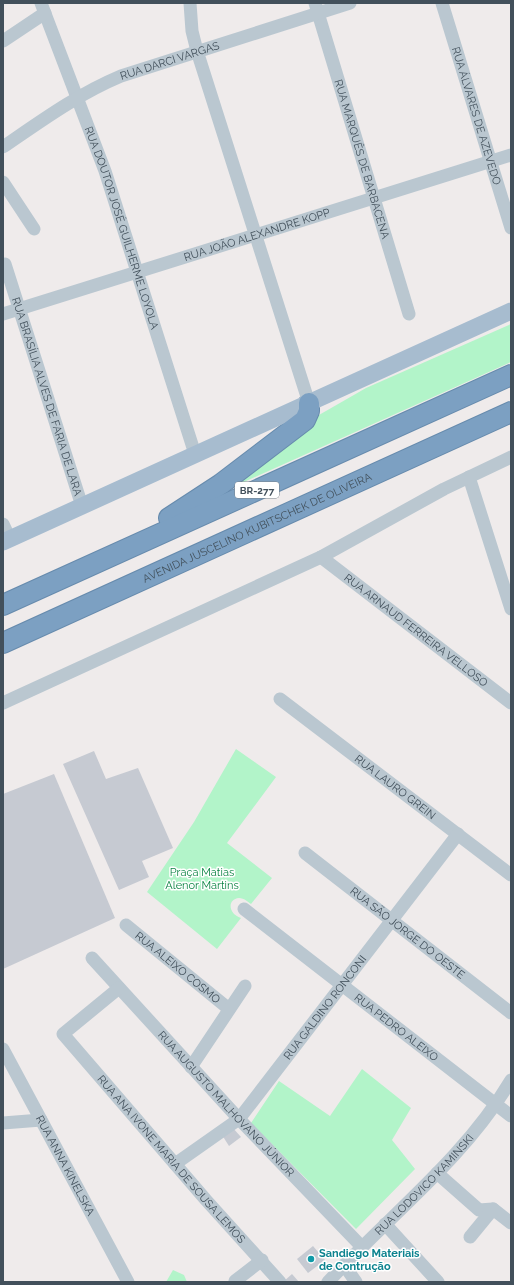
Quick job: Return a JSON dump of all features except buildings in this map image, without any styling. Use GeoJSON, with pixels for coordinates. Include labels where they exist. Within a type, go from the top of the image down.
{"type":"FeatureCollection","features":[{"type":"Feature","properties":{"kind":"highway","name":"BR-277"},"geometry":{"type":"LineString","coordinates":[[3,605],[511,375]]}},
{"type":"Feature","properties":{"kind":"highway"},"geometry":{"type":"LineString","coordinates":[[78,571],[183,510],[221,484],[305,420],[309,411],[309,403]]}},
{"type":"Feature","properties":{"kind":"highway","name":"AVENIDA JUSCELINO KUBITSCHEK DE OLIVEIRA"},"geometry":{"type":"LineString","coordinates":[[3,643],[511,412]]}},
{"type":"Feature","properties":{"kind":"highway"},"geometry":{"type":"LineString","coordinates":[[450,440],[511,428]]}},
{"type":"Feature","properties":{"kind":"main road"},"geometry":{"type":"LineString","coordinates":[[5,535],[82,506],[511,311]]}},
{"type":"Feature","properties":{"kind":"street"},"geometry":{"type":"LineString","coordinates":[[190,3],[192,31],[197,51],[309,403]]}},
{"type":"Feature","properties":{"kind":"street","name":"RUA DARCI VARGAS"},"geometry":{"type":"LineString","coordinates":[[3,147],[93,88],[121,76],[197,51],[316,8],[350,3]]}},
{"type":"Feature","properties":{"kind":"street","name":"RUA ÁLVARES DE AZEVEDO"},"geometry":{"type":"LineString","coordinates":[[442,3],[511,228]]}},
{"type":"Feature","properties":{"kind":"street"},"geometry":{"type":"LineString","coordinates":[[3,41],[43,8]]}},
{"type":"Feature","properties":{"kind":"street","name":"RUA DOUTOR JOSÉ GUILHERME LOYOLA"},"geometry":{"type":"LineString","coordinates":[[43,8],[105,171],[195,454]]}},
{"type":"Feature","properties":{"kind":"street","name":"RUA MARQUÊS DE BARBACENA"},"geometry":{"type":"LineString","coordinates":[[316,8],[409,314]]}},
{"type":"Feature","properties":{"kind":"street","name":"RUA JOÃO ALEXANDRE KOPP"},"geometry":{"type":"LineString","coordinates":[[3,314],[511,155]]}},
{"type":"Feature","properties":{"kind":"street"},"geometry":{"type":"LineString","coordinates":[[3,182],[34,229]]}},
{"type":"Feature","properties":{"kind":"street","name":"RUA BRASÍLIA ALVES DE FARIA DE LARA"},"geometry":{"type":"LineString","coordinates":[[5,264],[82,506]]}},
{"type":"Feature","properties":{"kind":"street"},"geometry":{"type":"LineString","coordinates":[[3,704],[321,557],[422,501],[511,457]]}},
{"type":"Feature","properties":{"kind":"street"},"geometry":{"type":"LineString","coordinates":[[469,477],[511,609]]}},
{"type":"Feature","properties":{"kind":"street","name":"RUA ARNAUD FERREIRA VELLOSO"},"geometry":{"type":"LineString","coordinates":[[321,557],[511,703]]}},
{"type":"Feature","properties":{"kind":"street","name":"RUA LAURO GREIN"},"geometry":{"type":"LineString","coordinates":[[280,699],[511,875]]}},
{"type":"Feature","properties":{"kind":"street","name":"RUA GALDINO RONCONI"},"geometry":{"type":"LineString","coordinates":[[175,1164],[239,1119],[458,834]]}},
{"type":"Feature","properties":{"kind":"street","name":"RUA SÃO JORGE DO OESTE"},"geometry":{"type":"LineString","coordinates":[[305,852],[511,1013]]}},
{"type":"Feature","properties":{"kind":"street","name":"RUA PEDRO ALEIXO"},"geometry":{"type":"LineString","coordinates":[[244,909],[511,1116]]}},
{"type":"Feature","properties":{"kind":"street","name":"RUA ALEIXO COSMO"},"geometry":{"type":"LineString","coordinates":[[126,925],[229,1009]]}},
{"type":"Feature","properties":{"kind":"street","name":"RUA AUGUSTO MALHOVANO JÚNIOR"},"geometry":{"type":"LineString","coordinates":[[92,958],[239,1119],[362,1247]]}},
{"type":"Feature","properties":{"kind":"street"},"geometry":{"type":"LineString","coordinates":[[191,1067],[245,986]]}},
{"type":"Feature","properties":{"kind":"street","name":"RUA ANA IVONE MARIA DE SOUSA LEMOS"},"geometry":{"type":"LineString","coordinates":[[119,988],[64,1034],[206,1200],[262,1260],[280,1282]]}},
{"type":"Feature","properties":{"kind":"street","name":"RUA ANNA KINELSKA"},"geometry":{"type":"LineString","coordinates":[[3,1049],[128,1282]]}},
{"type":"Feature","properties":{"kind":"street","name":"RUA LODOVICO KAMINSKI"},"geometry":{"type":"LineString","coordinates":[[328,1282],[437,1173],[472,1135],[496,1104],[511,1080]]}},
{"type":"Feature","properties":{"kind":"street"},"geometry":{"type":"LineString","coordinates":[[3,1123],[41,1120]]}},
{"type":"Feature","properties":{"kind":"street"},"geometry":{"type":"LineString","coordinates":[[437,1173],[479,1210],[493,1209],[511,1223]]}},
{"type":"Feature","properties":{"kind":"street"},"geometry":{"type":"LineString","coordinates":[[470,1238],[493,1209]]}},
{"type":"Feature","properties":{"kind":"street"},"geometry":{"type":"LineString","coordinates":[[385,1224],[438,1282]]}},
{"type":"Feature","properties":{"kind":"street"},"geometry":{"type":"LineString","coordinates":[[235,1281],[262,1260]]}},
{"type":"Feature","properties":{"kind":"street"},"geometry":{"type":"LineString","coordinates":[[344,1265],[356,1282]]}},
{"type":"Feature","properties":{"kind":"green space"},"geometry":{"type":"Polygon","coordinates":[[[511,324],[511,362],[226,490],[312,419],[366,388],[511,324]]]}},
{"type":"Feature","properties":{"kind":"green space","name":"Praça Matias Alenor Martins"},"geometry":{"type":"Polygon","coordinates":[[[236,749],[276,777],[227,843],[272,878],[251,904],[241,898],[232,901],[231,910],[241,918],[217,949],[147,892],[194,822],[236,749]]]}},
{"type":"Feature","properties":{"kind":"green space"},"geometry":{"type":"Polygon","coordinates":[[[362,1069],[411,1108],[392,1140],[415,1169],[356,1229],[251,1123],[279,1081],[330,1116],[362,1069]]]}},
{"type":"Feature","properties":{"kind":"green space"},"geometry":{"type":"Polygon","coordinates":[[[173,1270],[184,1275],[187,1282],[166,1282],[173,1270]]]}},
{"type":"Feature","properties":{"kind":"place","name":"Sandiego Materiais de Contrução"},"geometry":{"type":"Point","coordinates":[311,1259]}}]}
